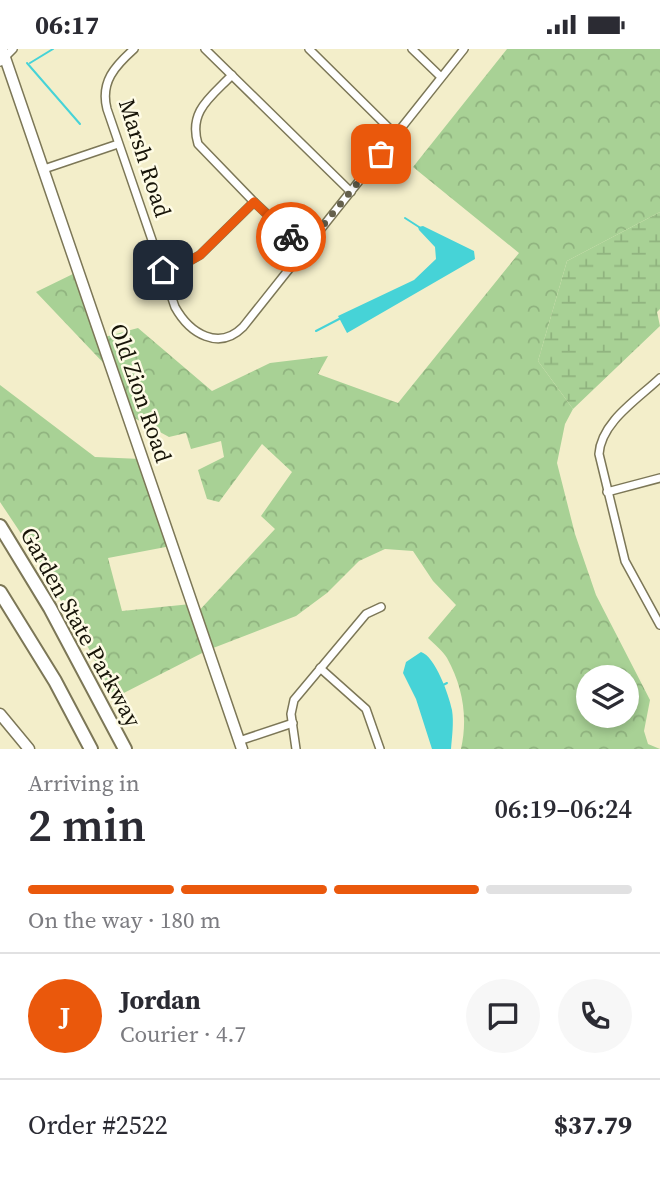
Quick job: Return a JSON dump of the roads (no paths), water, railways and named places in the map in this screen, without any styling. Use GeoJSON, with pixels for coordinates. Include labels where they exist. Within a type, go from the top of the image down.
{"type":"FeatureCollection","features":[{"type":"Feature","properties":{"kind":"highway","name":"Garden State Parkway"},"geometry":{"type":"LineString","coordinates":[[0,526],[50,608],[125,749]]}},
{"type":"Feature","properties":{"kind":"highway"},"geometry":{"type":"LineString","coordinates":[[0,592],[70,708],[91,749]]}},
{"type":"Feature","properties":{"kind":"street"},"geometry":{"type":"LineString","coordinates":[[2,56],[13,49]]}},
{"type":"Feature","properties":{"kind":"street","name":"Marsh Road"},"geometry":{"type":"LineString","coordinates":[[134,49],[108,79],[104,96],[118,144],[181,317],[209,338],[223,339],[231,337],[243,327],[464,49]]}},
{"type":"Feature","properties":{"kind":"street"},"geometry":{"type":"LineString","coordinates":[[205,49],[351,192]]}},
{"type":"Feature","properties":{"kind":"street"},"geometry":{"type":"LineString","coordinates":[[309,49],[396,135]]}},
{"type":"Feature","properties":{"kind":"street"},"geometry":{"type":"LineString","coordinates":[[412,49],[441,77]]}},
{"type":"Feature","properties":{"kind":"street","name":"Old Zion Road"},"geometry":{"type":"LineString","coordinates":[[2,56],[44,169],[241,745]]}},
{"type":"Feature","properties":{"kind":"street"},"geometry":{"type":"LineString","coordinates":[[232,75],[197,113],[195,132],[198,144],[304,249]]}},
{"type":"Feature","properties":{"kind":"street"},"geometry":{"type":"LineString","coordinates":[[44,169],[118,144]]}},
{"type":"Feature","properties":{"kind":"street"},"geometry":{"type":"LineString","coordinates":[[163,270],[186,263],[200,255],[254,202]]}},
{"type":"Feature","properties":{"kind":"street"},"geometry":{"type":"LineString","coordinates":[[660,378],[604,434],[599,457],[625,561],[660,625]]}},
{"type":"Feature","properties":{"kind":"street"},"geometry":{"type":"LineString","coordinates":[[607,492],[660,478]]}},
{"type":"Feature","properties":{"kind":"street"},"geometry":{"type":"LineString","coordinates":[[296,749],[291,714],[294,700],[366,614],[381,607]]}},
{"type":"Feature","properties":{"kind":"street"},"geometry":{"type":"LineString","coordinates":[[320,668],[366,709],[380,749]]}},
{"type":"Feature","properties":{"kind":"street"},"geometry":{"type":"LineString","coordinates":[[0,714],[29,749]]}},
{"type":"Feature","properties":{"kind":"street"},"geometry":{"type":"LineString","coordinates":[[241,745],[293,723]]}},
{"type":"Feature","properties":{"kind":"water"},"geometry":{"type":"Polygon","coordinates":[[[423,226],[474,251],[475,259],[347,333],[338,316],[414,280],[436,259],[435,247],[419,230],[418,227],[423,226]]]}},
{"type":"Feature","properties":{"kind":"water"},"geometry":{"type":"Polygon","coordinates":[[[421,652],[436,668],[448,695],[453,715],[451,749],[432,749],[416,699],[403,673],[406,662],[421,652]]]}},
{"type":"Feature","properties":{"kind":"waterway"},"geometry":{"type":"LineString","coordinates":[[30,63],[53,49]]}},
{"type":"Feature","properties":{"kind":"waterway"},"geometry":{"type":"LineString","coordinates":[[27,63],[80,124]]}},
{"type":"Feature","properties":{"kind":"waterway"},"geometry":{"type":"LineString","coordinates":[[405,218],[419,227]]}},
{"type":"Feature","properties":{"kind":"waterway"},"geometry":{"type":"LineString","coordinates":[[316,331],[341,318]]}},
{"type":"Feature","properties":{"kind":"waterway"},"geometry":{"type":"LineString","coordinates":[[443,685],[447,683]]}}]}
